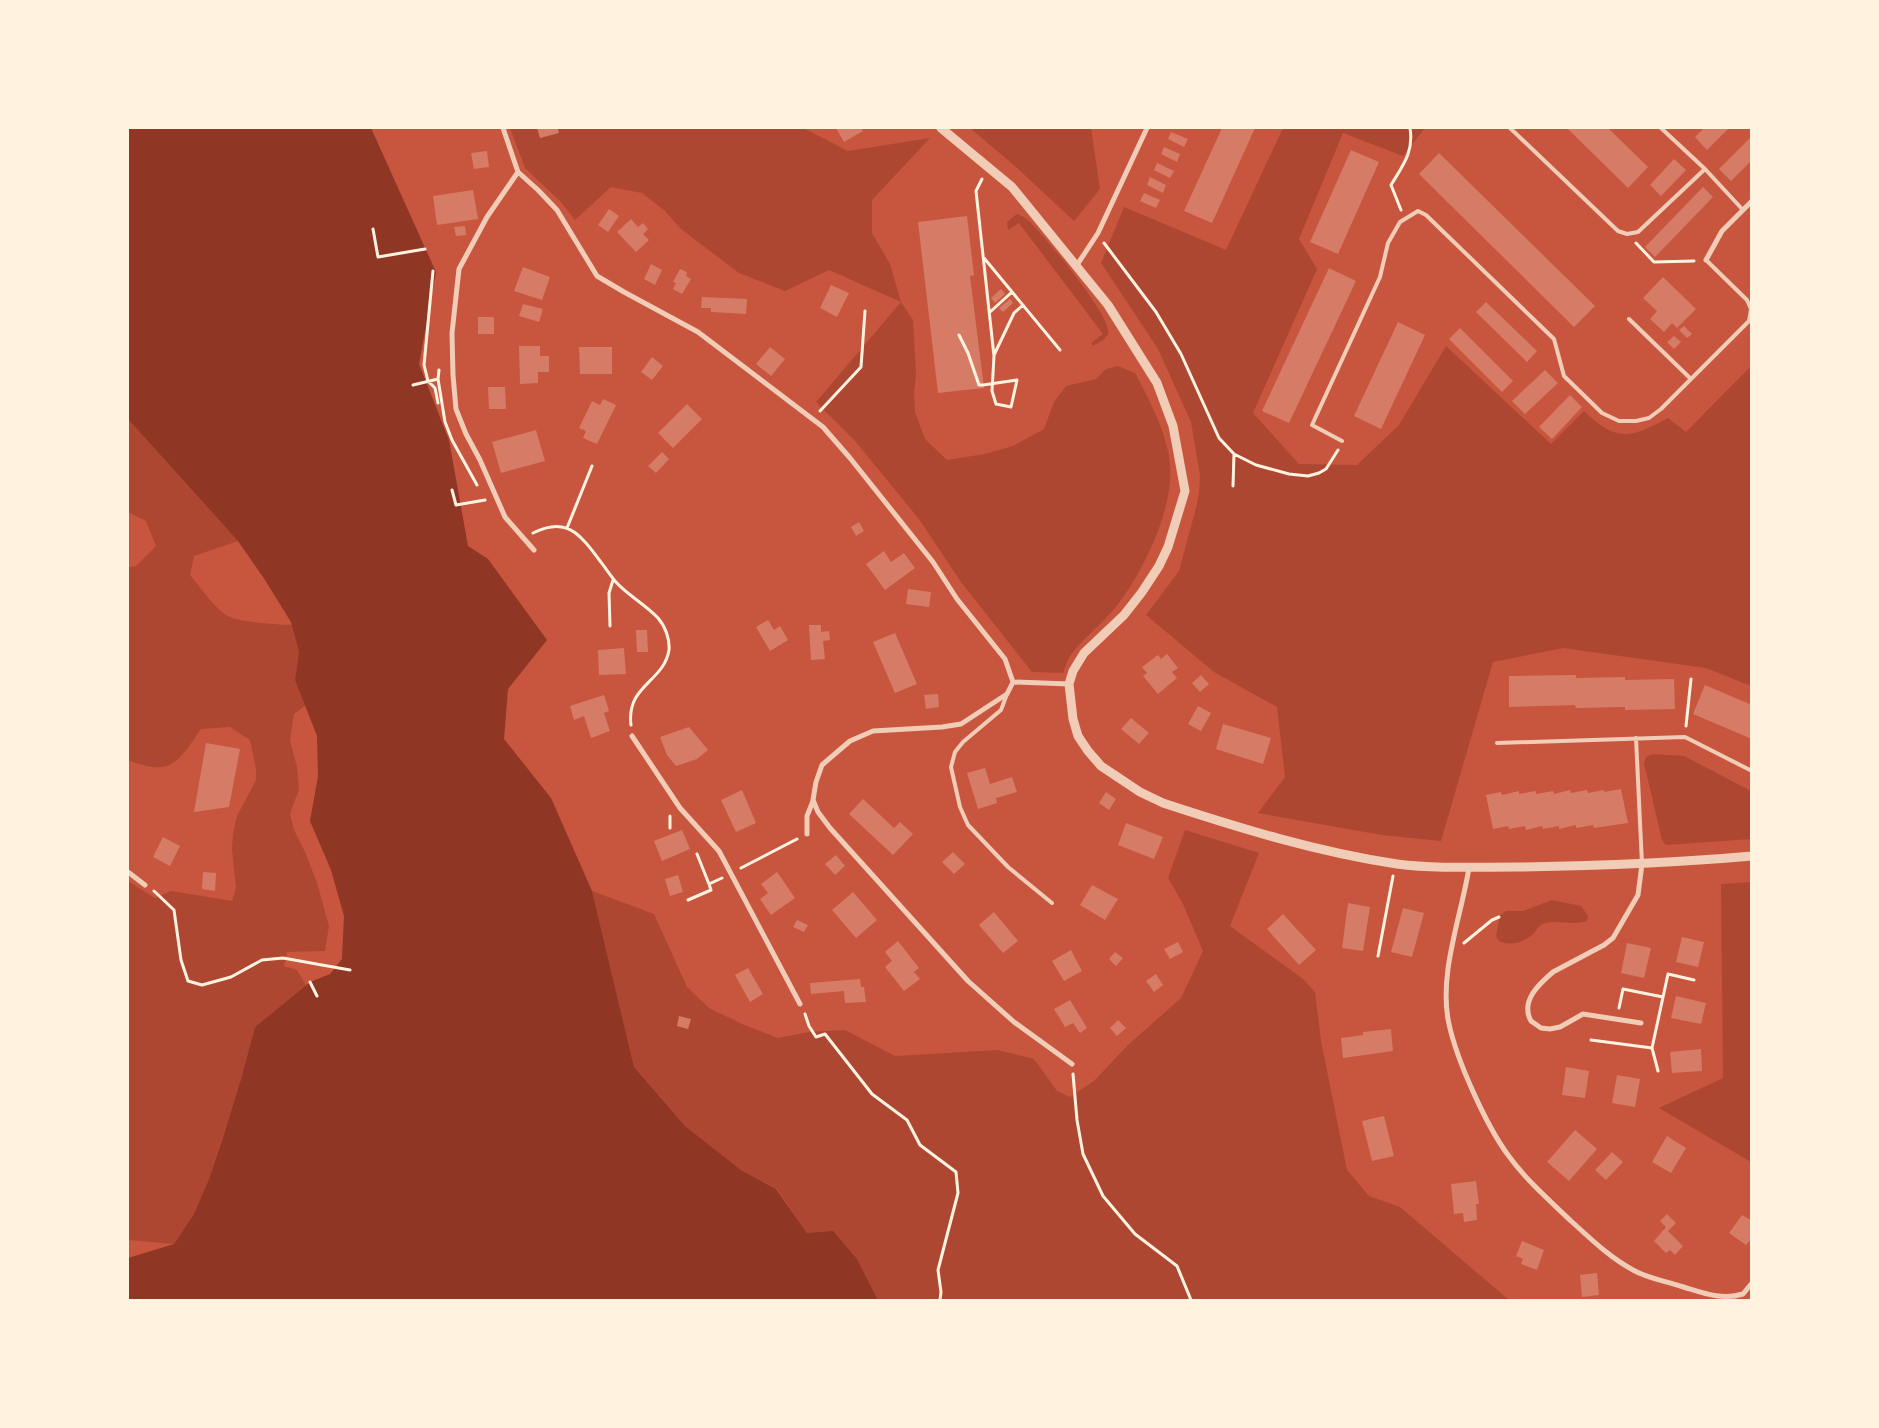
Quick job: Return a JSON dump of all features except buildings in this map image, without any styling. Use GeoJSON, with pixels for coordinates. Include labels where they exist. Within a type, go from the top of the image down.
{"type":"FeatureCollection","features":[{"type":"Feature","properties":{"kind":"street"},"geometry":{"type":"LineString","coordinates":[[503,128],[518,172],[557,210],[597,276],[698,332],[823,427],[914,536],[957,600],[1005,659],[1013,682],[1007,694],[961,724],[942,728],[873,731],[850,741],[822,765],[816,782],[814,800],[808,816],[806,834]]}},
{"type":"Feature","properties":{"kind":"street"},"geometry":{"type":"LineString","coordinates":[[941,128],[1012,187],[1077,265],[1113,313],[1157,384],[1173,426],[1185,491],[1168,548],[1142,592],[1124,615],[1084,653],[1073,671],[1069,684],[1073,719],[1078,736],[1101,766],[1140,792],[1163,803],[1270,836],[1320,849],[1395,864],[1469,868],[1642,864],[1752,856]]}},
{"type":"Feature","properties":{"kind":"street"},"geometry":{"type":"LineString","coordinates":[[1077,265],[1098,233],[1147,128]]}},
{"type":"Feature","properties":{"kind":"street"},"geometry":{"type":"LineString","coordinates":[[518,172],[487,217],[459,269],[452,333],[456,409],[505,517],[534,550]]}},
{"type":"Feature","properties":{"kind":"street"},"geometry":{"type":"LineString","coordinates":[[1706,260],[1722,231],[1752,201]]}},
{"type":"Feature","properties":{"kind":"street"},"geometry":{"type":"LineString","coordinates":[[1013,682],[1069,684]]}},
{"type":"Feature","properties":{"kind":"street"},"geometry":{"type":"LineString","coordinates":[[632,736],[680,808],[719,851],[800,1004]]}},
{"type":"Feature","properties":{"kind":"street"},"geometry":{"type":"LineString","coordinates":[[814,800],[818,812],[830,828],[968,981],[1014,1022],[1072,1064]]}},
{"type":"Feature","properties":{"kind":"street"},"geometry":{"type":"LineString","coordinates":[[1641,1023],[1584,1014],[1560,1027],[1541,1028],[1531,1022],[1528,1016],[1528,1004],[1534,991],[1553,972],[1604,945],[1613,938],[1638,895],[1642,864]]}},
{"type":"Feature","properties":{"kind":"street"},"geometry":{"type":"LineString","coordinates":[[1469,868],[1448,974],[1446,1005],[1455,1047],[1484,1113],[1507,1154],[1532,1184],[1607,1254],[1635,1271],[1724,1298],[1743,1294],[1752,1283]]}},
{"type":"Feature","properties":{"kind":"street"},"geometry":{"type":"LineString","coordinates":[[128,872],[146,885]]}},
{"type":"Feature","properties":{"kind":"lane"},"geometry":{"type":"LineString","coordinates":[[1510,128],[1618,231],[1627,234],[1638,232],[1705,169]]}},
{"type":"Feature","properties":{"kind":"lane"},"geometry":{"type":"LineString","coordinates":[[1661,128],[1705,169],[1743,210]]}},
{"type":"Feature","properties":{"kind":"lane"},"geometry":{"type":"LineString","coordinates":[[1342,441],[1312,425],[1380,278],[1388,243],[1400,222],[1418,211],[1426,216],[1554,339],[1564,376],[1602,413],[1619,421],[1636,421],[1649,418],[1661,409],[1749,321],[1751,309],[1746,300],[1706,260]]}},
{"type":"Feature","properties":{"kind":"lane"},"geometry":{"type":"LineString","coordinates":[[1629,319],[1690,379]]}},
{"type":"Feature","properties":{"kind":"lane"},"geometry":{"type":"LineString","coordinates":[[1007,694],[1001,710],[963,742],[955,752],[951,767],[960,807],[968,825],[1008,868],[1052,904]]}},
{"type":"Feature","properties":{"kind":"lane"},"geometry":{"type":"LineString","coordinates":[[1498,743],[1685,737],[1752,771]]}},
{"type":"Feature","properties":{"kind":"lane"},"geometry":{"type":"LineString","coordinates":[[1636,738],[1642,864]]}},
{"type":"Feature","properties":{"kind":"path"},"geometry":{"type":"LineString","coordinates":[[1405,219],[1391,185],[1408,157],[1411,148],[1410,128]]}},
{"type":"Feature","properties":{"kind":"path"},"geometry":{"type":"LineString","coordinates":[[959,335],[968,353],[979,385],[1017,380],[1010,407],[996,404],[992,390],[994,356],[976,192],[984,177]]}},
{"type":"Feature","properties":{"kind":"path"},"geometry":{"type":"LineString","coordinates":[[373,228],[378,257],[425,249]]}},
{"type":"Feature","properties":{"kind":"path"},"geometry":{"type":"LineString","coordinates":[[1627,234],[1654,262],[1706,260]]}},
{"type":"Feature","properties":{"kind":"path"},"geometry":{"type":"LineString","coordinates":[[1104,242],[1156,312],[1181,354],[1219,438],[1234,454],[1256,465],[1289,474],[1308,476],[1326,469],[1336,455],[1342,441]]}},
{"type":"Feature","properties":{"kind":"path"},"geometry":{"type":"LineString","coordinates":[[983,258],[1060,350]]}},
{"type":"Feature","properties":{"kind":"path"},"geometry":{"type":"LineString","coordinates":[[432,271],[424,365],[428,381],[435,388],[438,403]]}},
{"type":"Feature","properties":{"kind":"path"},"geometry":{"type":"LineString","coordinates":[[989,312],[1012,292]]}},
{"type":"Feature","properties":{"kind":"path"},"geometry":{"type":"LineString","coordinates":[[994,356],[1014,313],[1023,305]]}},
{"type":"Feature","properties":{"kind":"path"},"geometry":{"type":"LineString","coordinates":[[813,418],[861,367],[866,310]]}},
{"type":"Feature","properties":{"kind":"path"},"geometry":{"type":"LineString","coordinates":[[413,384],[438,378]]}},
{"type":"Feature","properties":{"kind":"path"},"geometry":{"type":"LineString","coordinates":[[1232,486],[1234,454]]}},
{"type":"Feature","properties":{"kind":"path"},"geometry":{"type":"LineString","coordinates":[[567,528],[592,466]]}},
{"type":"Feature","properties":{"kind":"path"},"geometry":{"type":"LineString","coordinates":[[452,490],[456,505],[489,499]]}},
{"type":"Feature","properties":{"kind":"path"},"geometry":{"type":"LineString","coordinates":[[523,538],[545,527],[567,528],[579,536],[608,569],[613,579],[624,591],[658,618],[664,627],[668,650],[662,666],[634,697],[630,720],[632,736]]}},
{"type":"Feature","properties":{"kind":"path"},"geometry":{"type":"LineString","coordinates":[[610,626],[609,593],[613,579]]}},
{"type":"Feature","properties":{"kind":"path"},"geometry":{"type":"LineString","coordinates":[[1685,737],[1691,679]]}},
{"type":"Feature","properties":{"kind":"path"},"geometry":{"type":"LineString","coordinates":[[709,884],[806,834]]}},
{"type":"Feature","properties":{"kind":"path"},"geometry":{"type":"LineString","coordinates":[[688,900],[711,890],[697,854]]}},
{"type":"Feature","properties":{"kind":"path"},"geometry":{"type":"LineString","coordinates":[[1378,956],[1395,864]]}},
{"type":"Feature","properties":{"kind":"path"},"geometry":{"type":"LineString","coordinates":[[146,885],[174,910],[182,960],[188,981],[202,985],[231,977],[262,960],[283,958],[350,970]]}},
{"type":"Feature","properties":{"kind":"path"},"geometry":{"type":"LineString","coordinates":[[1459,945],[1466,943],[1492,920],[1499,918]]}},
{"type":"Feature","properties":{"kind":"path"},"geometry":{"type":"LineString","coordinates":[[1658,1071],[1652,1048],[1668,974],[1694,980]]}},
{"type":"Feature","properties":{"kind":"path"},"geometry":{"type":"LineString","coordinates":[[310,982],[317,996]]}},
{"type":"Feature","properties":{"kind":"path"},"geometry":{"type":"LineString","coordinates":[[1618,1019],[1623,989],[1663,997]]}},
{"type":"Feature","properties":{"kind":"path"},"geometry":{"type":"LineString","coordinates":[[800,1004],[816,1037],[824,1034],[872,1094],[907,1120],[920,1145],[956,1172],[958,1193],[938,1270],[941,1292],[940,1300]]}},
{"type":"Feature","properties":{"kind":"path"},"geometry":{"type":"LineString","coordinates":[[1591,1040],[1652,1048]]}},
{"type":"Feature","properties":{"kind":"path"},"geometry":{"type":"LineString","coordinates":[[1072,1064],[1077,1120],[1083,1154],[1103,1196],[1135,1234],[1177,1266],[1191,1300]]}},
{"type":"Feature","properties":{"kind":"shaded area"},"geometry":{"type":"Polygon","coordinates":[[[128,128],[371,128],[436,272],[419,364],[449,440],[468,546],[488,559],[547,640],[508,689],[504,739],[551,798],[592,891],[634,1067],[685,1126],[741,1170],[776,1189],[807,1233],[833,1231],[857,1259],[878,1300],[128,1300],[128,1258],[174,1244],[194,1214],[209,1179],[222,1140],[255,1027],[310,982],[330,974],[342,959],[344,916],[331,870],[310,821],[318,776],[317,736],[295,680],[299,652],[291,622],[238,541],[128,419],[128,128]]]}},
{"type":"Feature","properties":{"kind":"shaded area"},"geometry":{"type":"Polygon","coordinates":[[[510,128],[803,128],[848,151],[930,138],[872,200],[872,233],[890,264],[901,302],[829,270],[785,291],[739,273],[681,229],[665,211],[642,193],[611,187],[575,220],[561,202],[525,168],[510,128]]]}},
{"type":"Feature","properties":{"kind":"shaded area"},"geometry":{"type":"Polygon","coordinates":[[[970,128],[1091,128],[1100,189],[1074,221],[1016,167],[970,128]]]}},
{"type":"Feature","properties":{"kind":"shaded area"},"geometry":{"type":"Polygon","coordinates":[[[1283,128],[1425,128],[1403,156],[1343,133],[1299,239],[1317,269],[1253,413],[1299,464],[1357,465],[1399,425],[1446,346],[1551,444],[1584,411],[1615,433],[1634,433],[1668,418],[1686,432],[1751,366],[1751,686],[1706,668],[1563,648],[1493,662],[1441,841],[1382,835],[1258,813],[1285,777],[1277,707],[1214,672],[1146,615],[1179,571],[1196,508],[1200,475],[1191,422],[1158,349],[1101,263],[1124,207],[1226,250],[1283,128]]]}},
{"type":"Feature","properties":{"kind":"shaded area"},"geometry":{"type":"Polygon","coordinates":[[[1017,214],[1029,221],[1049,243],[1089,295],[1107,325],[1108,334],[1106,338],[1093,346],[1091,343],[1103,334],[1019,223],[1008,230],[1007,222],[1017,214]]]}},
{"type":"Feature","properties":{"kind":"shaded area"},"geometry":{"type":"Polygon","coordinates":[[[901,302],[913,320],[916,374],[915,412],[925,439],[947,460],[985,454],[1013,446],[1044,429],[1054,402],[1066,386],[1096,379],[1106,369],[1118,366],[1135,373],[1157,418],[1166,442],[1170,465],[1170,483],[1167,502],[1154,541],[1136,578],[1125,594],[1110,614],[1075,649],[1063,673],[1032,672],[961,582],[919,519],[855,441],[816,402],[901,302]]]}},
{"type":"Feature","properties":{"kind":"shaded area"},"geometry":{"type":"Polygon","coordinates":[[[128,419],[238,541],[194,556],[190,575],[211,601],[232,618],[268,624],[292,625],[299,652],[295,680],[306,705],[294,714],[290,740],[297,767],[299,789],[290,814],[294,830],[317,883],[329,926],[325,951],[287,952],[284,966],[297,970],[306,985],[255,1027],[241,1079],[209,1179],[194,1214],[174,1244],[128,1240],[128,881],[155,898],[171,891],[232,901],[236,888],[232,849],[233,833],[237,816],[256,780],[256,769],[250,740],[230,727],[201,729],[179,758],[172,764],[163,767],[142,765],[128,760],[128,567],[136,566],[156,546],[146,521],[128,512],[128,419]]]}},
{"type":"Feature","properties":{"kind":"shaded area"},"geometry":{"type":"Polygon","coordinates":[[[1653,754],[1684,756],[1751,791],[1751,839],[1666,845],[1662,840],[1644,763],[1646,757],[1653,754]]]}},
{"type":"Feature","properties":{"kind":"shaded area"},"geometry":{"type":"Polygon","coordinates":[[[1185,830],[1259,853],[1230,926],[1303,979],[1315,992],[1321,1041],[1347,1170],[1369,1196],[1400,1207],[1509,1300],[878,1300],[857,1259],[807,1233],[777,1189],[741,1170],[685,1126],[634,1067],[592,891],[654,914],[687,987],[709,1008],[742,1024],[778,1038],[809,1032],[845,1030],[895,1056],[998,1050],[1034,1059],[1057,1091],[1070,1097],[1094,1081],[1128,1045],[1181,998],[1203,951],[1183,904],[1168,878],[1185,830]]]}},
{"type":"Feature","properties":{"kind":"shaded area"},"geometry":{"type":"Polygon","coordinates":[[[1752,882],[1751,1162],[1659,1108],[1723,1078],[1721,884],[1752,882]]]}},
{"type":"Feature","properties":{"kind":"shaded area"},"geometry":{"type":"Polygon","coordinates":[[[1552,900],[1581,906],[1588,916],[1587,921],[1548,923],[1540,925],[1531,936],[1518,943],[1508,944],[1499,941],[1496,936],[1500,915],[1506,911],[1523,911],[1552,900]]]}}]}
